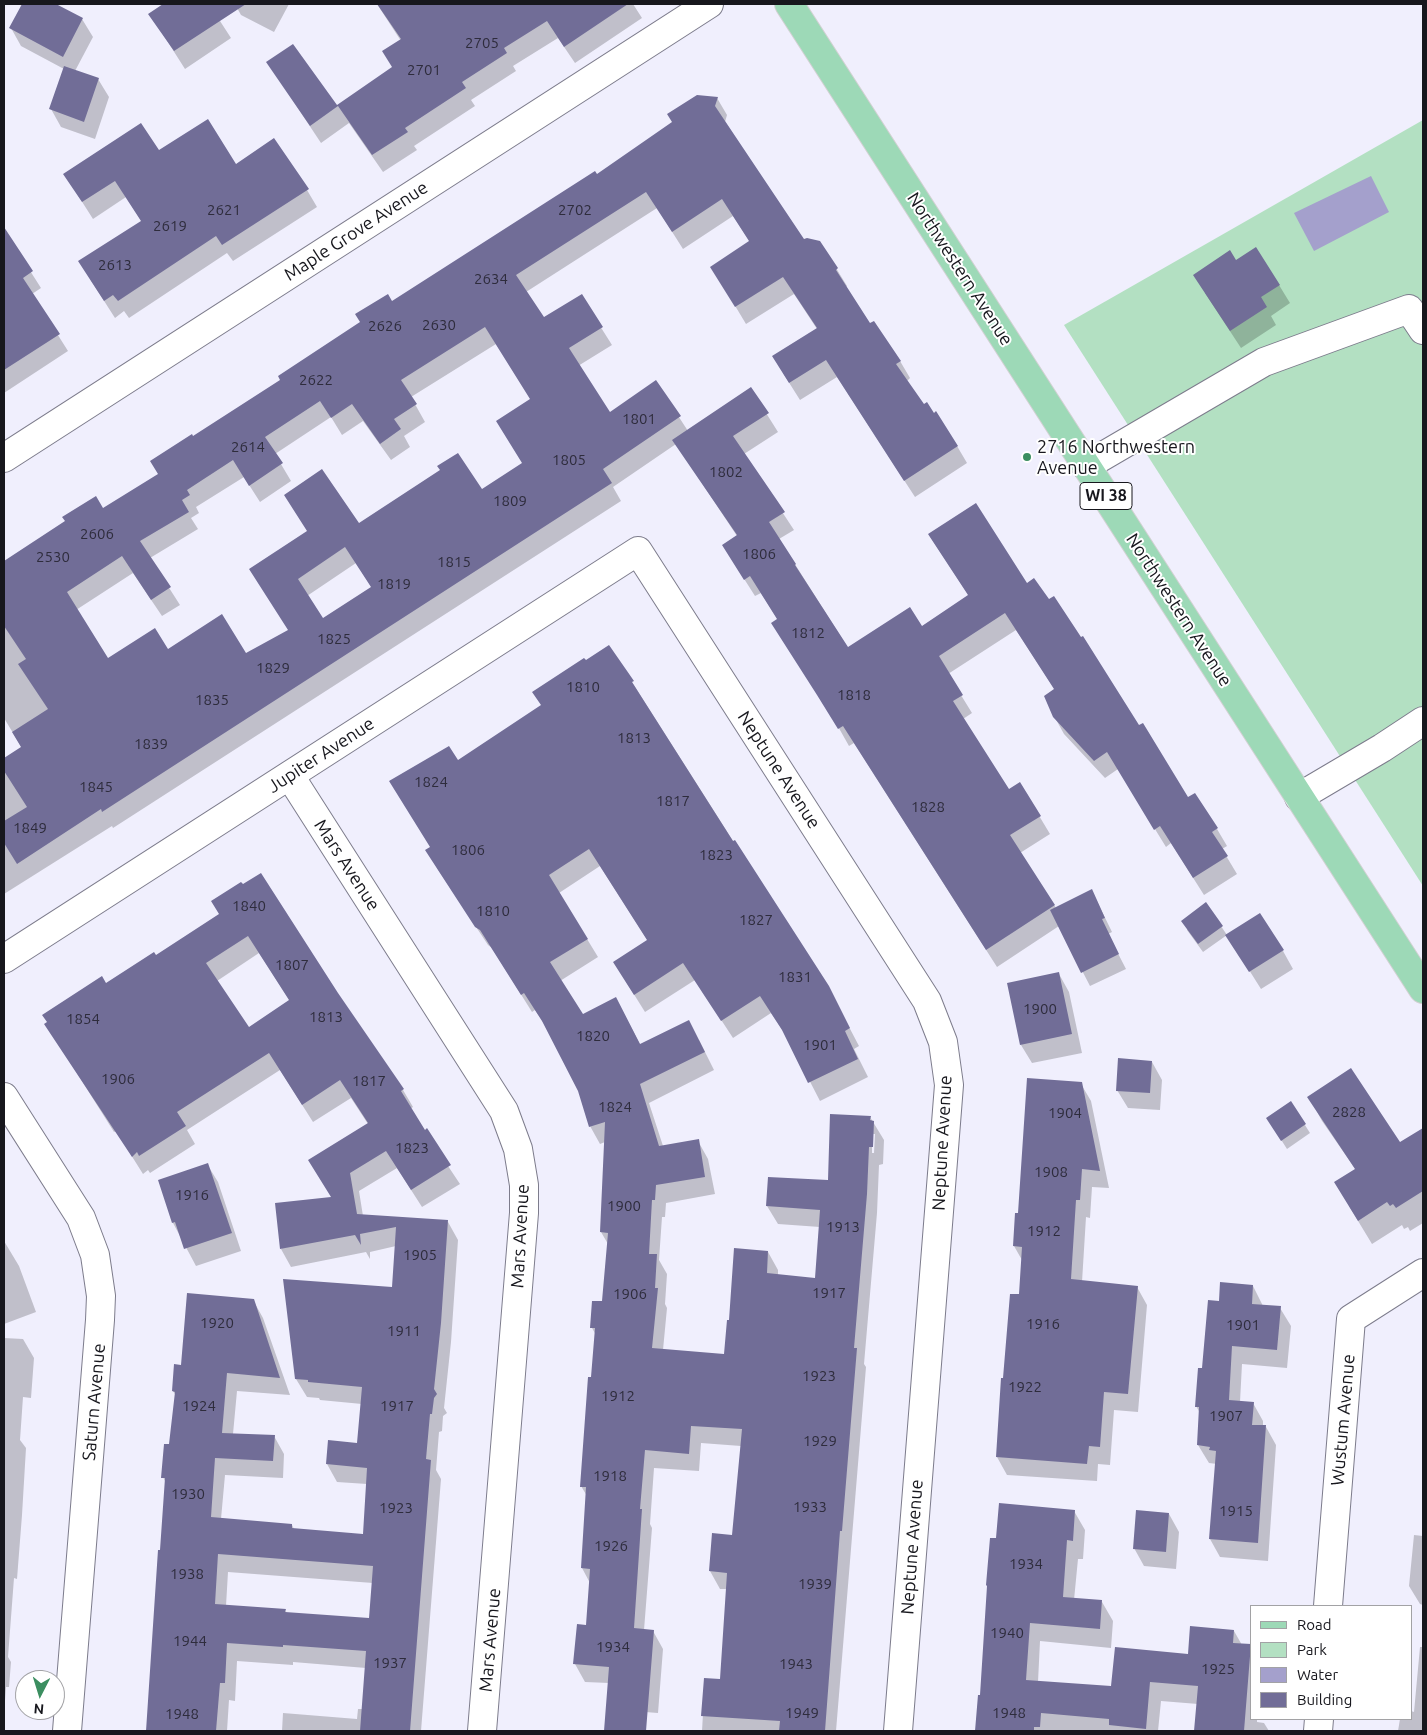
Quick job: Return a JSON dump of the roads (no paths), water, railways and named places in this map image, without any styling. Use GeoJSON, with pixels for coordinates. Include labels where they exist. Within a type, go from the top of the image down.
{"type":"FeatureCollection","features":[{"type":"Feature","properties":{"kind":"main road","name":"Northwestern Avenue"},"geometry":{"type":"LineString","coordinates":[[789,4],[1423,989]]}},
{"type":"Feature","properties":{"kind":"street","name":"Maple Grove Avenue"},"geometry":{"type":"LineString","coordinates":[[4,458],[709,4]]}},
{"type":"Feature","properties":{"kind":"street"},"geometry":{"type":"LineString","coordinates":[[1086,466],[1264,362],[1409,309],[1423,330]]}},
{"type":"Feature","properties":{"kind":"street","name":"Jupiter Avenue"},"geometry":{"type":"LineString","coordinates":[[4,960],[638,551]]}},
{"type":"Feature","properties":{"kind":"street","name":"Neptune Avenue"},"geometry":{"type":"LineString","coordinates":[[638,551],[927,1001],[943,1042],[949,1085],[898,1731]]}},
{"type":"Feature","properties":{"kind":"street"},"geometry":{"type":"LineString","coordinates":[[1300,797],[1423,721]]}},
{"type":"Feature","properties":{"kind":"street","name":"Mars Avenue"},"geometry":{"type":"LineString","coordinates":[[290,776],[504,1111],[518,1149],[524,1185],[524,1213],[482,1731]]}},
{"type":"Feature","properties":{"kind":"street","name":"Saturn Avenue"},"geometry":{"type":"LineString","coordinates":[[4,1097],[80,1218],[95,1255],[101,1296],[67,1731]]}},
{"type":"Feature","properties":{"kind":"street","name":"Wustum Avenue"},"geometry":{"type":"LineString","coordinates":[[1328,1605],[1351,1319],[1423,1273]]}},
{"type":"Feature","properties":{"kind":"water"},"geometry":{"type":"Polygon","coordinates":[[[1371,176],[1389,212],[1314,251],[1294,213],[1371,176]]]}},
{"type":"Feature","properties":{"kind":"place","name":"2716 Northwestern Avenue"},"geometry":{"type":"Point","coordinates":[1027,457]}}]}
